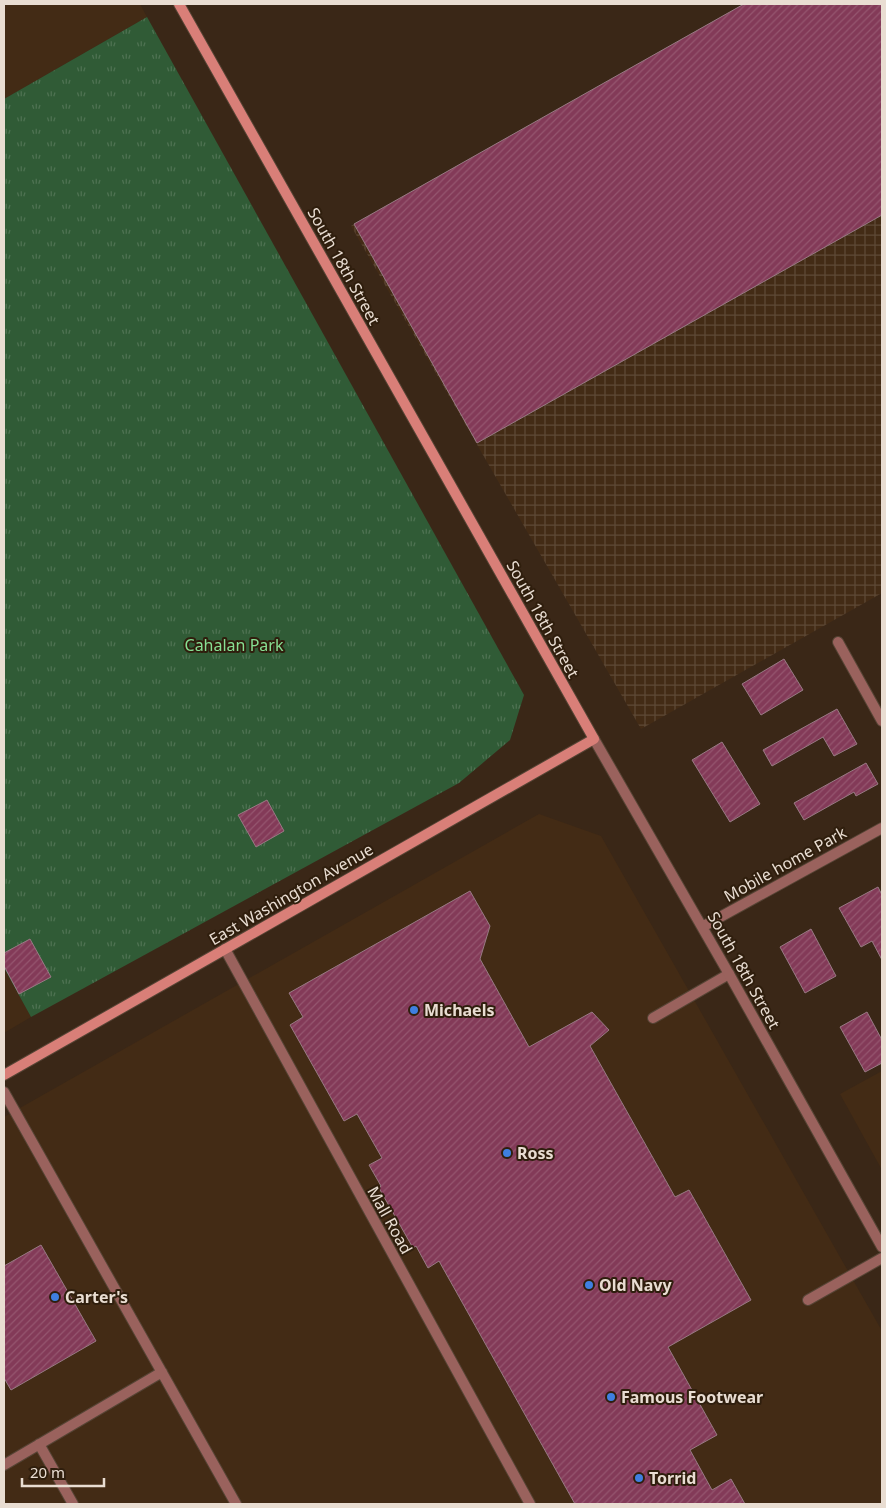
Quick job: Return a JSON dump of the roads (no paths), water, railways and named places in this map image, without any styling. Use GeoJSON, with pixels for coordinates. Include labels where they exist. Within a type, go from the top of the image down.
{"type":"FeatureCollection","features":[{"type":"Feature","properties":{"kind":"street","name":"South 18th Street"},"geometry":{"type":"LineString","coordinates":[[179,4],[882,1247]]}},
{"type":"Feature","properties":{"kind":"street"},"geometry":{"type":"LineString","coordinates":[[838,642],[882,721]]}},
{"type":"Feature","properties":{"kind":"street","name":"East Washington Avenue"},"geometry":{"type":"LineString","coordinates":[[4,1075],[594,740]]}},
{"type":"Feature","properties":{"kind":"street","name":"Mobile home Park"},"geometry":{"type":"LineString","coordinates":[[702,927],[882,828]]}},
{"type":"Feature","properties":{"kind":"street","name":"Mall Road"},"geometry":{"type":"LineString","coordinates":[[224,950],[530,1504]]}},
{"type":"Feature","properties":{"kind":"street"},"geometry":{"type":"LineString","coordinates":[[653,1018],[729,974]]}},
{"type":"Feature","properties":{"kind":"street"},"geometry":{"type":"LineString","coordinates":[[4,1092],[236,1504]]}},
{"type":"Feature","properties":{"kind":"street"},"geometry":{"type":"LineString","coordinates":[[808,1300],[882,1258]]}},
{"type":"Feature","properties":{"kind":"street"},"geometry":{"type":"LineString","coordinates":[[4,1465],[162,1372]]}},
{"type":"Feature","properties":{"kind":"street"},"geometry":{"type":"LineString","coordinates":[[39,1444],[73,1504]]}},
{"type":"Feature","properties":{"kind":"place","name":"Michaels"},"geometry":{"type":"Point","coordinates":[414,1010]}},
{"type":"Feature","properties":{"kind":"place","name":"Ross"},"geometry":{"type":"Point","coordinates":[507,1153]}},
{"type":"Feature","properties":{"kind":"place","name":"Old Navy"},"geometry":{"type":"Point","coordinates":[589,1285]}},
{"type":"Feature","properties":{"kind":"place","name":"Carter's"},"geometry":{"type":"Point","coordinates":[55,1297]}},
{"type":"Feature","properties":{"kind":"place","name":"Famous Footwear"},"geometry":{"type":"Point","coordinates":[611,1397]}},
{"type":"Feature","properties":{"kind":"place","name":"Torrid"},"geometry":{"type":"Point","coordinates":[639,1478]}},
{"type":"Feature","properties":{"kind":"park label","name":"Cahalan Park"},"geometry":{"type":"Point","coordinates":[234,645]}}]}
